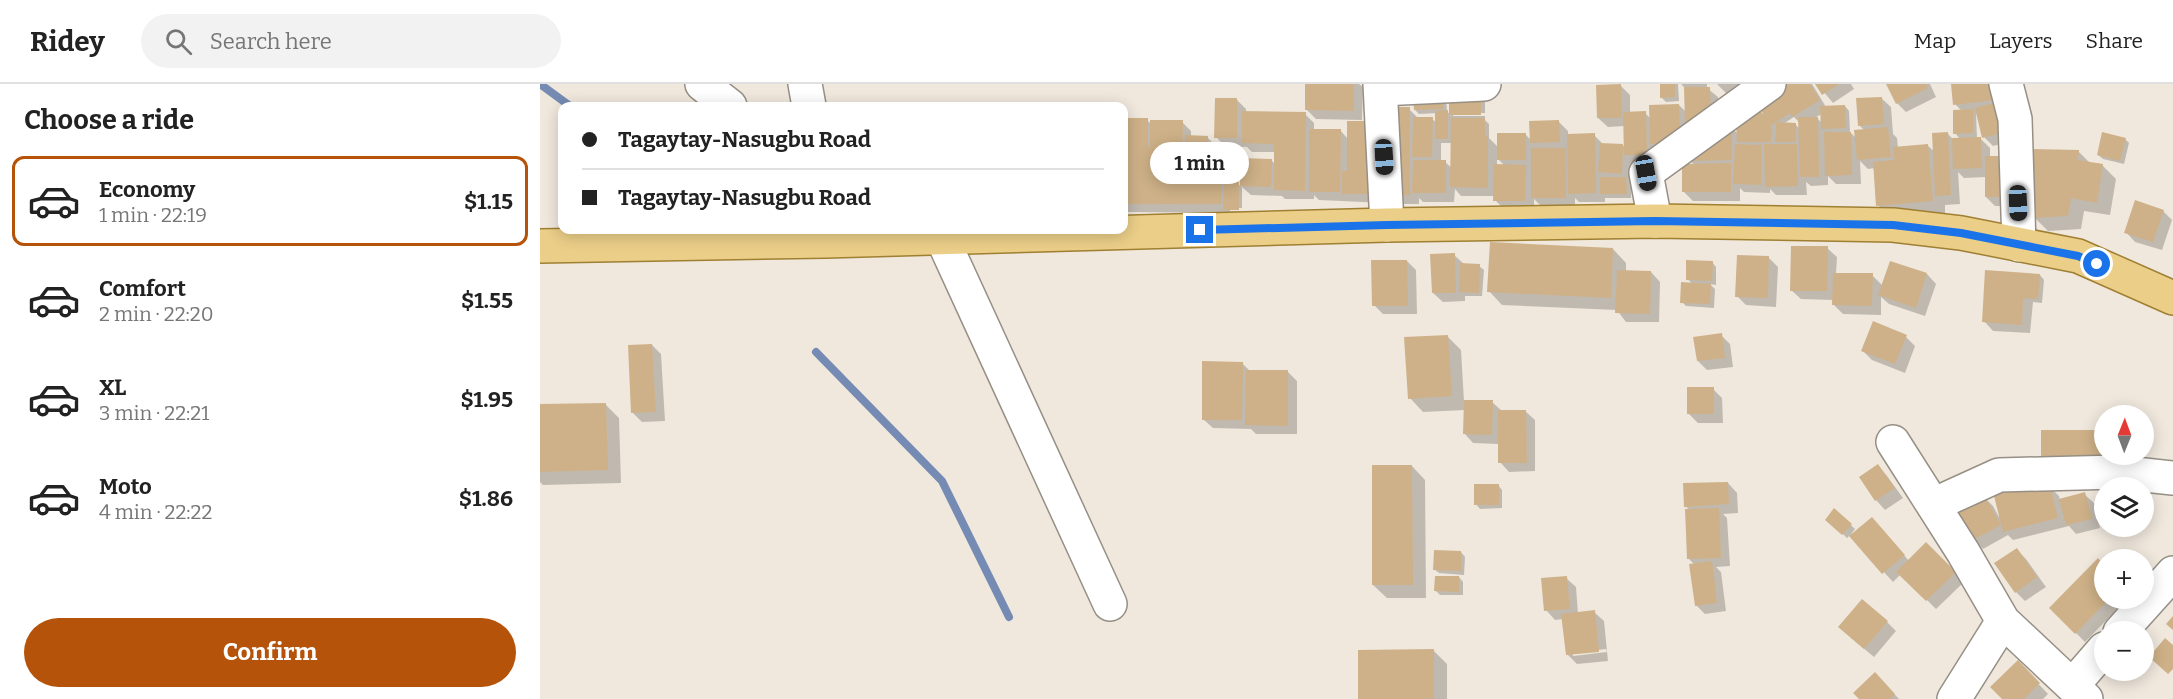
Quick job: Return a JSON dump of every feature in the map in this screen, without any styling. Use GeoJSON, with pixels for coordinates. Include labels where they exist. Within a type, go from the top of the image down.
{"type":"FeatureCollection","features":[{"type":"Feature","properties":{"kind":"main road"},"geometry":{"type":"LineString","coordinates":[[1128,233],[1387,225],[1655,221],[1893,225],[1961,233],[2078,256],[2173,298]]}},
{"type":"Feature","properties":{"kind":"main road"},"geometry":{"type":"LineString","coordinates":[[540,246],[763,236],[942,238],[1079,234]]}},
{"type":"Feature","properties":{"kind":"street"},"geometry":{"type":"LineString","coordinates":[[702,84],[725,102]]}},
{"type":"Feature","properties":{"kind":"street"},"geometry":{"type":"LineString","coordinates":[[805,84],[808,102]]}},
{"type":"Feature","properties":{"kind":"street"},"geometry":{"type":"LineString","coordinates":[[1387,225],[1380,86],[1484,84]]}},
{"type":"Feature","properties":{"kind":"street"},"geometry":{"type":"LineString","coordinates":[[1655,221],[1646,173],[1769,84]]}},
{"type":"Feature","properties":{"kind":"street"},"geometry":{"type":"LineString","coordinates":[[2006,84],[2015,119],[2019,245]]}},
{"type":"Feature","properties":{"kind":"street"},"geometry":{"type":"LineString","coordinates":[[942,238],[1110,604]]}},
{"type":"Feature","properties":{"kind":"street"},"geometry":{"type":"LineString","coordinates":[[1893,442],[1963,552],[2002,621],[2079,692],[2094,666]]}},
{"type":"Feature","properties":{"kind":"street"},"geometry":{"type":"LineString","coordinates":[[1933,505],[1999,476],[2117,472],[2173,478]]}},
{"type":"Feature","properties":{"kind":"street"},"geometry":{"type":"LineString","coordinates":[[2130,621],[2173,573]]}},
{"type":"Feature","properties":{"kind":"street"},"geometry":{"type":"LineString","coordinates":[[1954,699],[2002,621]]}},
{"type":"Feature","properties":{"kind":"building"},"geometry":{"type":"Polygon","coordinates":[[[1305,84],[1354,84],[1354,111],[1305,110],[1305,84]]]}},
{"type":"Feature","properties":{"kind":"building"},"geometry":{"type":"Polygon","coordinates":[[[1621,84],[1622,118],[1597,118],[1596,85],[1621,84]]]}},
{"type":"Feature","properties":{"kind":"building"},"geometry":{"type":"Polygon","coordinates":[[[1660,84],[1675,84],[1675,97],[1660,98],[1660,84]]]}},
{"type":"Feature","properties":{"kind":"building"},"geometry":{"type":"Polygon","coordinates":[[[1779,84],[1810,84],[1820,100],[1792,117],[1790,113],[1770,126],[1772,128],[1771,142],[1737,142],[1736,123],[1757,107],[1766,118],[1755,101],[1779,84]]]}},
{"type":"Feature","properties":{"kind":"building"},"geometry":{"type":"Polygon","coordinates":[[[1815,84],[1839,84],[1822,95],[1815,84]]]}},
{"type":"Feature","properties":{"kind":"building"},"geometry":{"type":"Polygon","coordinates":[[[1886,84],[1926,84],[1928,88],[1896,104],[1886,84]]]}},
{"type":"Feature","properties":{"kind":"building"},"geometry":{"type":"Polygon","coordinates":[[[1951,84],[1992,84],[1994,100],[1953,105],[1951,84]]]}},
{"type":"Feature","properties":{"kind":"building"},"geometry":{"type":"Polygon","coordinates":[[[1684,87],[1710,87],[1711,123],[1685,124],[1684,87]]]}},
{"type":"Feature","properties":{"kind":"building"},"geometry":{"type":"Polygon","coordinates":[[[1442,93],[1443,109],[1414,110],[1413,94],[1442,93]]]}},
{"type":"Feature","properties":{"kind":"building"},"geometry":{"type":"Polygon","coordinates":[[[1449,95],[1481,96],[1481,115],[1449,115],[1449,95]]]}},
{"type":"Feature","properties":{"kind":"building"},"geometry":{"type":"Polygon","coordinates":[[[1882,97],[1884,124],[1858,126],[1856,98],[1882,97]]]}},
{"type":"Feature","properties":{"kind":"building"},"geometry":{"type":"Polygon","coordinates":[[[1215,98],[1237,98],[1237,138],[1214,138],[1215,98]]]}},
{"type":"Feature","properties":{"kind":"building"},"geometry":{"type":"Polygon","coordinates":[[[1998,102],[2005,132],[1982,138],[1975,108],[1998,102]]]}},
{"type":"Feature","properties":{"kind":"building"},"geometry":{"type":"Polygon","coordinates":[[[1679,104],[1680,144],[1650,144],[1649,105],[1679,104]]]}},
{"type":"Feature","properties":{"kind":"building"},"geometry":{"type":"Polygon","coordinates":[[[1845,105],[1846,128],[1821,129],[1820,106],[1845,105]]]}},
{"type":"Feature","properties":{"kind":"building"},"geometry":{"type":"Polygon","coordinates":[[[1391,107],[1410,107],[1410,195],[1391,196],[1391,107]]]}},
{"type":"Feature","properties":{"kind":"building"},"geometry":{"type":"Polygon","coordinates":[[[1973,109],[1973,133],[1953,134],[1953,110],[1973,109]]]}},
{"type":"Feature","properties":{"kind":"building"},"geometry":{"type":"Polygon","coordinates":[[[1448,110],[1448,139],[1435,139],[1435,111],[1448,110]]]}},
{"type":"Feature","properties":{"kind":"building"},"geometry":{"type":"Polygon","coordinates":[[[1242,111],[1306,112],[1305,191],[1274,190],[1274,144],[1242,143],[1242,111]]]}},
{"type":"Feature","properties":{"kind":"building"},"geometry":{"type":"Polygon","coordinates":[[[1646,111],[1647,155],[1624,155],[1623,112],[1646,111]]]}},
{"type":"Feature","properties":{"kind":"building"},"geometry":{"type":"Polygon","coordinates":[[[1413,117],[1433,117],[1432,157],[1412,157],[1413,117]]]}},
{"type":"Feature","properties":{"kind":"building"},"geometry":{"type":"Polygon","coordinates":[[[1798,117],[1818,117],[1819,177],[1800,177],[1798,117]]]}},
{"type":"Feature","properties":{"kind":"building"},"geometry":{"type":"Polygon","coordinates":[[[1128,118],[1148,118],[1148,147],[1150,147],[1150,120],[1183,120],[1182,173],[1208,174],[1184,172],[1185,135],[1208,136],[1208,149],[1222,149],[1222,204],[1128,204],[1128,118]]]}},
{"type":"Feature","properties":{"kind":"building"},"geometry":{"type":"Polygon","coordinates":[[[1451,118],[1485,118],[1485,136],[1488,136],[1488,188],[1450,187],[1451,118]]]}},
{"type":"Feature","properties":{"kind":"building"},"geometry":{"type":"Polygon","coordinates":[[[1559,120],[1560,142],[1530,143],[1529,121],[1559,120]]]}},
{"type":"Feature","properties":{"kind":"building"},"geometry":{"type":"Polygon","coordinates":[[[1347,121],[1377,121],[1377,194],[1342,194],[1342,171],[1347,171],[1347,121]]]}},
{"type":"Feature","properties":{"kind":"building"},"geometry":{"type":"Polygon","coordinates":[[[1776,122],[1796,123],[1796,142],[1775,142],[1776,122]]]}},
{"type":"Feature","properties":{"kind":"building"},"geometry":{"type":"Polygon","coordinates":[[[1732,126],[1732,160],[1688,161],[1732,126]]]}},
{"type":"Feature","properties":{"kind":"building"},"geometry":{"type":"Polygon","coordinates":[[[1888,127],[1891,157],[1857,160],[1854,130],[1888,127]]]}},
{"type":"Feature","properties":{"kind":"building"},"geometry":{"type":"Polygon","coordinates":[[[1309,129],[1341,129],[1340,192],[1309,192],[1309,129]]]}},
{"type":"Feature","properties":{"kind":"building"},"geometry":{"type":"Polygon","coordinates":[[[1824,132],[1851,132],[1852,175],[1825,176],[1824,132]]]}},
{"type":"Feature","properties":{"kind":"building"},"geometry":{"type":"Polygon","coordinates":[[[1948,132],[1951,195],[1935,196],[1932,133],[1948,132]]]}},
{"type":"Feature","properties":{"kind":"building"},"geometry":{"type":"Polygon","coordinates":[[[2102,132],[2126,138],[2120,161],[2097,155],[2102,132]]]}},
{"type":"Feature","properties":{"kind":"building"},"geometry":{"type":"Polygon","coordinates":[[[1497,133],[1526,133],[1526,160],[1497,160],[1497,133]]]}},
{"type":"Feature","properties":{"kind":"building"},"geometry":{"type":"Polygon","coordinates":[[[1595,133],[1596,193],[1568,194],[1567,134],[1595,133]]]}},
{"type":"Feature","properties":{"kind":"building"},"geometry":{"type":"Polygon","coordinates":[[[1981,137],[1982,168],[1953,169],[1952,138],[1981,137]]]}},
{"type":"Feature","properties":{"kind":"building"},"geometry":{"type":"Polygon","coordinates":[[[1600,143],[1623,144],[1622,174],[1598,172],[1600,143]]]}},
{"type":"Feature","properties":{"kind":"building"},"geometry":{"type":"Polygon","coordinates":[[[1735,144],[1762,145],[1761,185],[1733,184],[1735,144]]]}},
{"type":"Feature","properties":{"kind":"building"},"geometry":{"type":"Polygon","coordinates":[[[1764,144],[1797,144],[1798,186],[1765,187],[1764,144]]]}},
{"type":"Feature","properties":{"kind":"building"},"geometry":{"type":"Polygon","coordinates":[[[1928,144],[1933,201],[1876,206],[1873,162],[1894,160],[1893,147],[1928,144]]]}},
{"type":"Feature","properties":{"kind":"building"},"geometry":{"type":"Polygon","coordinates":[[[1531,148],[1566,148],[1566,198],[1531,198],[1531,148]]]}},
{"type":"Feature","properties":{"kind":"building"},"geometry":{"type":"Polygon","coordinates":[[[2030,149],[2079,150],[2078,160],[2103,164],[2097,203],[2071,198],[2068,216],[2033,218],[2030,149]]]}},
{"type":"Feature","properties":{"kind":"building"},"geometry":{"type":"Polygon","coordinates":[[[1985,156],[2011,156],[2011,197],[1985,197],[1985,156]]]}},
{"type":"Feature","properties":{"kind":"building"},"geometry":{"type":"Polygon","coordinates":[[[1240,158],[1272,159],[1271,187],[1240,186],[1240,158]]]}},
{"type":"Feature","properties":{"kind":"building"},"geometry":{"type":"Polygon","coordinates":[[[1413,160],[1446,160],[1446,193],[1412,193],[1413,160]]]}},
{"type":"Feature","properties":{"kind":"building"},"geometry":{"type":"Polygon","coordinates":[[[1731,163],[1731,192],[1682,192],[1682,164],[1731,163]]]}},
{"type":"Feature","properties":{"kind":"building"},"geometry":{"type":"Polygon","coordinates":[[[1494,164],[1526,165],[1525,201],[1493,201],[1494,164]]]}},
{"type":"Feature","properties":{"kind":"building"},"geometry":{"type":"Polygon","coordinates":[[[1600,177],[1626,177],[1627,194],[1600,194],[1600,177]]]}},
{"type":"Feature","properties":{"kind":"building"},"geometry":{"type":"Polygon","coordinates":[[[1223,182],[1239,182],[1239,210],[1223,210],[1223,182]]]}},
{"type":"Feature","properties":{"kind":"building"},"geometry":{"type":"Polygon","coordinates":[[[2135,200],[2164,210],[2153,242],[2124,233],[2135,200]]]}},
{"type":"Feature","properties":{"kind":"building"},"geometry":{"type":"Polygon","coordinates":[[[1490,242],[1613,248],[1611,298],[1487,292],[1490,242]]]}},
{"type":"Feature","properties":{"kind":"building"},"geometry":{"type":"Polygon","coordinates":[[[1791,246],[1828,246],[1827,291],[1790,291],[1791,246]]]}},
{"type":"Feature","properties":{"kind":"building"},"geometry":{"type":"Polygon","coordinates":[[[1455,253],[1456,293],[1432,293],[1430,254],[1455,253]]]}},
{"type":"Feature","properties":{"kind":"building"},"geometry":{"type":"Polygon","coordinates":[[[1737,255],[1769,256],[1768,298],[1735,297],[1737,255]]]}},
{"type":"Feature","properties":{"kind":"building"},"geometry":{"type":"Polygon","coordinates":[[[1371,260],[1407,260],[1408,306],[1372,306],[1371,260]]]}},
{"type":"Feature","properties":{"kind":"building"},"geometry":{"type":"Polygon","coordinates":[[[1686,260],[1713,261],[1712,281],[1686,280],[1686,260]]]}},
{"type":"Feature","properties":{"kind":"building"},"geometry":{"type":"Polygon","coordinates":[[[1890,261],[1927,273],[1916,308],[1878,295],[1890,261]]]}},
{"type":"Feature","properties":{"kind":"building"},"geometry":{"type":"Polygon","coordinates":[[[1460,263],[1480,264],[1479,293],[1459,292],[1460,263]]]}},
{"type":"Feature","properties":{"kind":"building"},"geometry":{"type":"Polygon","coordinates":[[[1617,270],[1651,271],[1650,314],[1615,313],[1617,270]]]}},
{"type":"Feature","properties":{"kind":"building"},"geometry":{"type":"Polygon","coordinates":[[[1985,270],[2040,274],[2038,299],[2023,298],[2022,325],[1982,322],[1985,270]]]}},
{"type":"Feature","properties":{"kind":"building"},"geometry":{"type":"Polygon","coordinates":[[[1833,273],[1873,273],[1872,306],[1832,305],[1833,273]]]}},
{"type":"Feature","properties":{"kind":"building"},"geometry":{"type":"Polygon","coordinates":[[[1681,282],[1711,284],[1710,304],[1680,303],[1681,282]]]}},
{"type":"Feature","properties":{"kind":"building"},"geometry":{"type":"Polygon","coordinates":[[[1873,321],[1907,335],[1895,364],[1861,351],[1873,321]]]}},
{"type":"Feature","properties":{"kind":"building"},"geometry":{"type":"Polygon","coordinates":[[[1722,333],[1725,358],[1697,361],[1693,337],[1722,333]]]}},
{"type":"Feature","properties":{"kind":"building"},"geometry":{"type":"Polygon","coordinates":[[[1448,335],[1452,396],[1408,399],[1404,337],[1448,335]]]}},
{"type":"Feature","properties":{"kind":"building"},"geometry":{"type":"Polygon","coordinates":[[[652,344],[656,412],[631,413],[628,345],[652,344]]]}},
{"type":"Feature","properties":{"kind":"building"},"geometry":{"type":"Polygon","coordinates":[[[1202,361],[1243,362],[1242,420],[1202,420],[1202,361]]]}},
{"type":"Feature","properties":{"kind":"building"},"geometry":{"type":"Polygon","coordinates":[[[1246,370],[1288,370],[1288,426],[1245,425],[1246,370]]]}},
{"type":"Feature","properties":{"kind":"building"},"geometry":{"type":"Polygon","coordinates":[[[1687,387],[1714,387],[1714,414],[1687,414],[1687,387]]]}},
{"type":"Feature","properties":{"kind":"building"},"geometry":{"type":"Polygon","coordinates":[[[1464,400],[1493,400],[1492,435],[1463,434],[1464,400]]]}},
{"type":"Feature","properties":{"kind":"building"},"geometry":{"type":"Polygon","coordinates":[[[606,403],[608,470],[540,472],[540,404],[606,403]]]}},
{"type":"Feature","properties":{"kind":"building"},"geometry":{"type":"Polygon","coordinates":[[[1498,410],[1526,410],[1527,463],[1498,463],[1498,410]]]}},
{"type":"Feature","properties":{"kind":"building"},"geometry":{"type":"Polygon","coordinates":[[[2041,430],[2094,430],[2094,465],[2102,465],[2102,468],[2041,468],[2041,430]]]}},
{"type":"Feature","properties":{"kind":"building"},"geometry":{"type":"Polygon","coordinates":[[[1878,464],[1895,488],[1875,501],[1859,477],[1878,464]]]}},
{"type":"Feature","properties":{"kind":"building"},"geometry":{"type":"Polygon","coordinates":[[[1372,465],[1412,465],[1413,585],[1372,585],[1372,465]]]}},
{"type":"Feature","properties":{"kind":"building"},"geometry":{"type":"Polygon","coordinates":[[[1728,482],[1729,504],[1684,507],[1683,483],[1728,482]]]}},
{"type":"Feature","properties":{"kind":"building"},"geometry":{"type":"Polygon","coordinates":[[[1474,484],[1499,484],[1499,505],[1474,505],[1474,484]]]}},
{"type":"Feature","properties":{"kind":"building"},"geometry":{"type":"Polygon","coordinates":[[[2021,485],[2023,492],[2050,485],[2058,518],[2003,532],[1993,492],[2021,485]]]}},
{"type":"Feature","properties":{"kind":"building"},"geometry":{"type":"Polygon","coordinates":[[[2085,492],[2092,519],[2066,525],[2059,499],[2085,492]]]}},
{"type":"Feature","properties":{"kind":"building"},"geometry":{"type":"Polygon","coordinates":[[[1984,495],[2001,525],[1973,540],[1956,510],[1984,495]]]}},
{"type":"Feature","properties":{"kind":"building"},"geometry":{"type":"Polygon","coordinates":[[[1719,508],[1721,558],[1687,559],[1685,509],[1719,508]]]}},
{"type":"Feature","properties":{"kind":"building"},"geometry":{"type":"Polygon","coordinates":[[[1834,508],[1852,524],[1842,535],[1825,520],[1834,508]]]}},
{"type":"Feature","properties":{"kind":"building"},"geometry":{"type":"Polygon","coordinates":[[[1872,517],[1905,555],[1882,574],[1849,536],[1872,517]]]}},
{"type":"Feature","properties":{"kind":"building"},"geometry":{"type":"Polygon","coordinates":[[[1926,542],[1956,572],[1926,601],[1896,572],[1926,542]]]}},
{"type":"Feature","properties":{"kind":"building"},"geometry":{"type":"Polygon","coordinates":[[[2017,548],[2037,577],[2015,593],[1994,563],[2017,548]]]}},
{"type":"Feature","properties":{"kind":"building"},"geometry":{"type":"Polygon","coordinates":[[[1434,550],[1461,551],[1461,571],[1433,570],[1434,550]]]}},
{"type":"Feature","properties":{"kind":"building"},"geometry":{"type":"Polygon","coordinates":[[[1712,561],[1717,603],[1695,606],[1689,564],[1712,561]]]}},
{"type":"Feature","properties":{"kind":"building"},"geometry":{"type":"Polygon","coordinates":[[[2094,562],[2094,609],[2099,609],[2075,634],[2049,608],[2094,562]]]}},
{"type":"Feature","properties":{"kind":"building"},"geometry":{"type":"Polygon","coordinates":[[[1435,576],[1459,576],[1459,592],[1434,591],[1435,576]]]}},
{"type":"Feature","properties":{"kind":"building"},"geometry":{"type":"Polygon","coordinates":[[[1567,576],[1570,609],[1544,611],[1541,578],[1567,576]]]}},
{"type":"Feature","properties":{"kind":"building"},"geometry":{"type":"Polygon","coordinates":[[[1862,599],[1888,621],[1864,649],[1838,627],[1862,599]]]}},
{"type":"Feature","properties":{"kind":"building"},"geometry":{"type":"Polygon","coordinates":[[[1595,610],[1599,652],[1566,655],[1561,614],[1595,610]]]}},
{"type":"Feature","properties":{"kind":"building"},"geometry":{"type":"Polygon","coordinates":[[[2173,616],[2173,630],[2166,624],[2173,616]]]}},
{"type":"Feature","properties":{"kind":"building"},"geometry":{"type":"Polygon","coordinates":[[[2165,638],[2173,645],[2173,669],[2168,674],[2154,661],[2154,651],[2165,638]]]}},
{"type":"Feature","properties":{"kind":"building"},"geometry":{"type":"Polygon","coordinates":[[[1434,649],[1434,699],[1358,699],[1358,650],[1434,649]]]}},
{"type":"Feature","properties":{"kind":"building"},"geometry":{"type":"Polygon","coordinates":[[[2018,660],[2040,683],[2024,699],[2002,699],[1990,687],[2018,660]]]}},
{"type":"Feature","properties":{"kind":"building"},"geometry":{"type":"Polygon","coordinates":[[[1875,672],[1895,694],[1890,699],[1859,699],[1853,693],[1875,672]]]}},
{"type":"Feature","properties":{"kind":"waterway"},"geometry":{"type":"LineString","coordinates":[[540,84],[565,102]]}},
{"type":"Feature","properties":{"kind":"waterway"},"geometry":{"type":"LineString","coordinates":[[816,352],[942,481],[1009,617]]}},
{"type":"Feature","properties":{"kind":"route"},"geometry":{"type":"LineString","coordinates":[[1200,230],[1655,221],[1893,225],[1961,233],[2078,256],[2097,264]]}}]}
